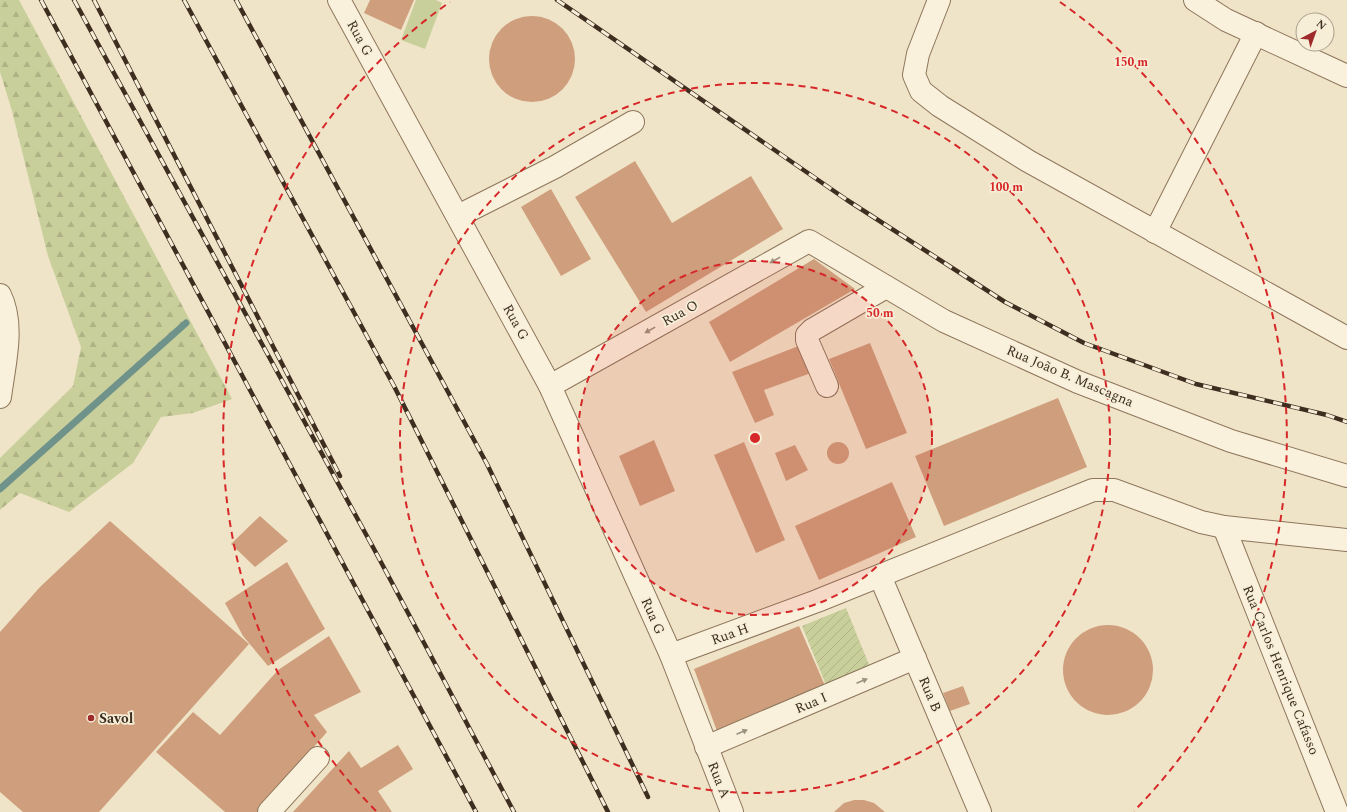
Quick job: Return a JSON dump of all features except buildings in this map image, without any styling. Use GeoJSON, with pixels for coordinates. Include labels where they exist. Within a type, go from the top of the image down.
{"type":"FeatureCollection","features":[{"type":"Feature","properties":{"kind":"street","name":"Rua G"},"geometry":{"type":"LineString","coordinates":[[339,0],[550,386],[671,656]]}},
{"type":"Feature","properties":{"kind":"street"},"geometry":{"type":"LineString","coordinates":[[939,0],[918,54],[914,74],[921,92],[940,106],[1028,161],[1347,338]]}},
{"type":"Feature","properties":{"kind":"street"},"geometry":{"type":"LineString","coordinates":[[1195,0],[1226,20],[1347,76]]}},
{"type":"Feature","properties":{"kind":"street"},"geometry":{"type":"LineString","coordinates":[[1155,232],[1256,33]]}},
{"type":"Feature","properties":{"kind":"street"},"geometry":{"type":"LineString","coordinates":[[458,216],[587,149],[633,122]]}},
{"type":"Feature","properties":{"kind":"street","name":"Rua O"},"geometry":{"type":"LineString","coordinates":[[550,386],[809,241]]}},
{"type":"Feature","properties":{"kind":"street","name":"Rua João B. Mascagna"},"geometry":{"type":"LineString","coordinates":[[809,241],[944,320],[1078,382],[1231,441],[1347,476]]}},
{"type":"Feature","properties":{"kind":"street"},"geometry":{"type":"LineString","coordinates":[[827,386],[807,340],[808,335],[812,330],[886,287]]}},
{"type":"Feature","properties":{"kind":"street"},"geometry":{"type":"LineString","coordinates":[[0,295],[5,306],[7,333],[0,397]]}},
{"type":"Feature","properties":{"kind":"street","name":"Rua H"},"geometry":{"type":"LineString","coordinates":[[671,656],[745,629],[1094,490],[1114,490],[1201,522],[1224,527],[1347,540]]}},
{"type":"Feature","properties":{"kind":"street","name":"Rua Carlos Henrique Cafasso"},"geometry":{"type":"LineString","coordinates":[[1224,527],[1337,812]]}},
{"type":"Feature","properties":{"kind":"street","name":"Rua B"},"geometry":{"type":"LineString","coordinates":[[880,576],[980,812]]}},
{"type":"Feature","properties":{"kind":"street"},"geometry":{"type":"LineString","coordinates":[[671,656],[706,747]]}},
{"type":"Feature","properties":{"kind":"street","name":"Rua I"},"geometry":{"type":"LineString","coordinates":[[706,747],[915,658]]}},
{"type":"Feature","properties":{"kind":"street","name":"Rua A"},"geometry":{"type":"LineString","coordinates":[[706,747],[732,812]]}},
{"type":"Feature","properties":{"kind":"street"},"geometry":{"type":"LineString","coordinates":[[269,812],[318,758]]}},
{"type":"Feature","properties":{"kind":"green space"},"geometry":{"type":"Polygon","coordinates":[[[0,0],[19,0],[232,399],[193,413],[161,417],[133,463],[69,512],[20,493],[0,510],[0,458],[73,386],[81,347],[48,256],[12,111],[0,72],[0,0]]]}},
{"type":"Feature","properties":{"kind":"green space"},"geometry":{"type":"Polygon","coordinates":[[[416,0],[436,0],[442,3],[425,49],[401,40],[416,0]]]}},
{"type":"Feature","properties":{"kind":"green space"},"geometry":{"type":"Polygon","coordinates":[[[846,608],[870,667],[826,685],[802,626],[846,608]]]}},
{"type":"Feature","properties":{"kind":"waterway"},"geometry":{"type":"LineString","coordinates":[[0,489],[186,323]]}},
{"type":"Feature","properties":{"kind":"railway"},"geometry":{"type":"LineString","coordinates":[[41,0],[476,812]]}},
{"type":"Feature","properties":{"kind":"railway"},"geometry":{"type":"LineString","coordinates":[[74,0],[374,549],[514,812]]}},
{"type":"Feature","properties":{"kind":"railway"},"geometry":{"type":"LineString","coordinates":[[94,0],[340,476]]}},
{"type":"Feature","properties":{"kind":"railway"},"geometry":{"type":"LineString","coordinates":[[184,0],[394,386],[608,812]]}},
{"type":"Feature","properties":{"kind":"railway"},"geometry":{"type":"LineString","coordinates":[[236,0],[487,464],[648,797]]}},
{"type":"Feature","properties":{"kind":"railway"},"geometry":{"type":"LineString","coordinates":[[557,0],[847,200],[1005,302],[1084,343],[1196,384],[1327,415],[1347,422]]}},
{"type":"Feature","properties":{"kind":"place","name":"Savol"},"geometry":{"type":"Point","coordinates":[91,718]}}]}
